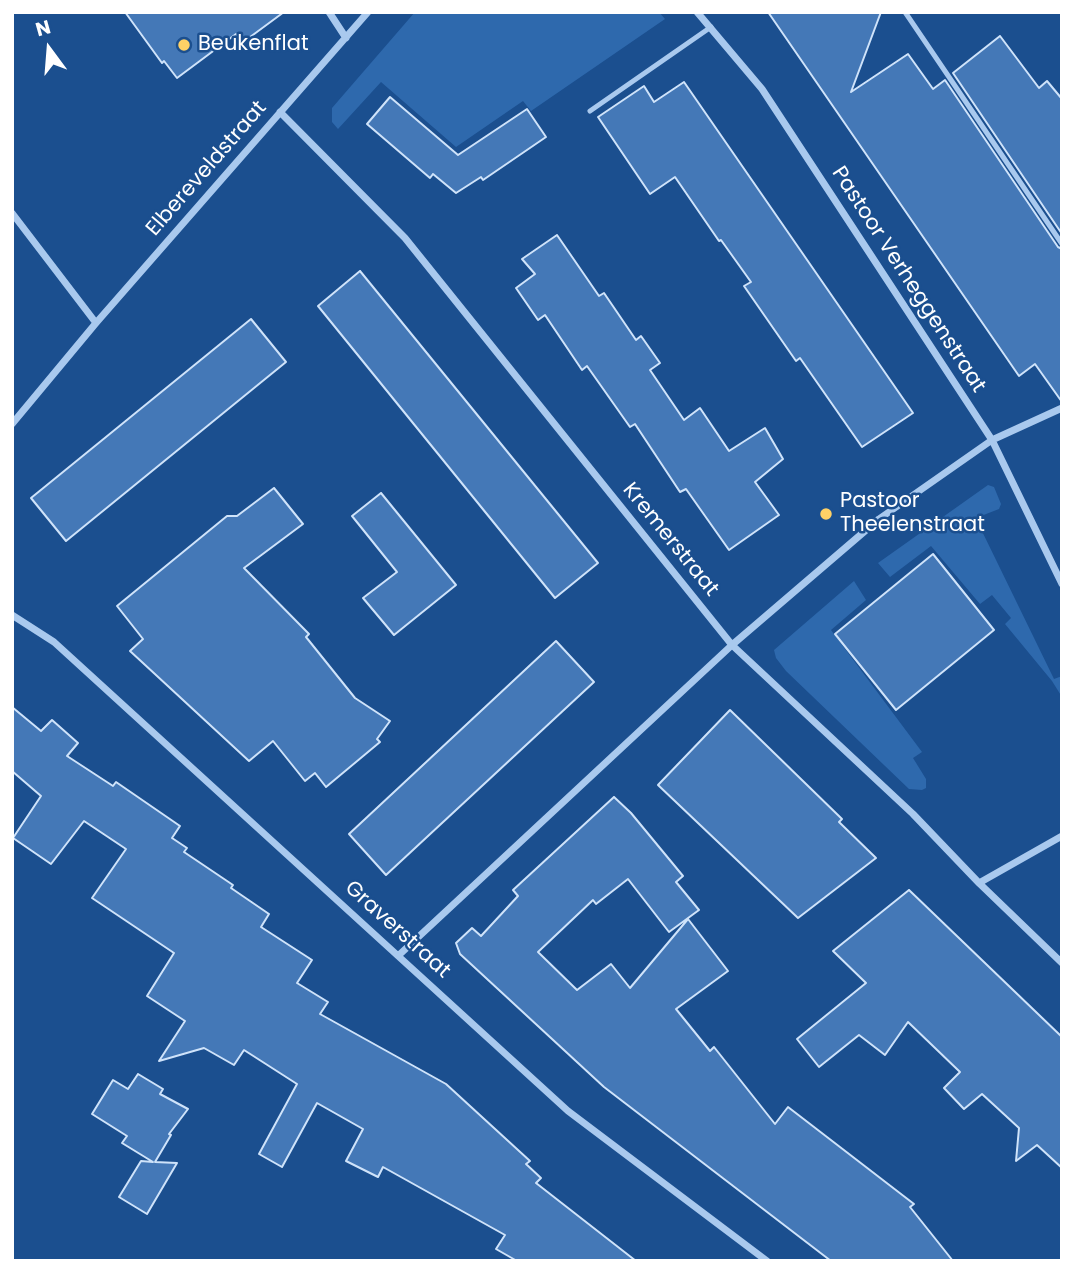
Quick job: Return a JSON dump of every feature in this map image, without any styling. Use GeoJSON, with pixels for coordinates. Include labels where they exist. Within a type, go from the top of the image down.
{"type":"FeatureCollection","features":[{"type":"Feature","properties":{"kind":"street"},"geometry":{"type":"LineString","coordinates":[[329,12],[346,38]]}},
{"type":"Feature","properties":{"kind":"street","name":"Elbereveldstraat"},"geometry":{"type":"LineString","coordinates":[[12,424],[96,323],[368,12]]}},
{"type":"Feature","properties":{"kind":"street","name":"Pastoor Verheggenstraat"},"geometry":{"type":"LineString","coordinates":[[697,12],[762,89],[992,440],[1062,584]]}},
{"type":"Feature","properties":{"kind":"street","name":"Kremerstraat"},"geometry":{"type":"LineString","coordinates":[[280,112],[405,238],[732,645],[913,814],[1062,964]]}},
{"type":"Feature","properties":{"kind":"street"},"geometry":{"type":"LineString","coordinates":[[12,213],[96,323]]}},
{"type":"Feature","properties":{"kind":"street"},"geometry":{"type":"LineString","coordinates":[[399,955],[732,645],[878,519],[992,440],[1062,408]]}},
{"type":"Feature","properties":{"kind":"street","name":"Graverstraat"},"geometry":{"type":"LineString","coordinates":[[12,615],[54,642],[568,1111],[767,1261]]}},
{"type":"Feature","properties":{"kind":"street"},"geometry":{"type":"LineString","coordinates":[[979,883],[1062,836]]}},
{"type":"Feature","properties":{"kind":"lane"},"geometry":{"type":"LineString","coordinates":[[905,12],[1062,244]]}},
{"type":"Feature","properties":{"kind":"lane"},"geometry":{"type":"LineString","coordinates":[[590,111],[710,27]]}},
{"type":"Feature","properties":{"kind":"shaded area"},"geometry":{"type":"Polygon","coordinates":[[[415,12],[659,12],[665,19],[531,111],[523,101],[456,147],[381,82],[338,129],[332,122],[332,108],[415,12]]]}},
{"type":"Feature","properties":{"kind":"shaded area"},"geometry":{"type":"Polygon","coordinates":[[[988,485],[994,487],[1001,504],[999,509],[981,516],[978,523],[1054,679],[1062,676],[1062,697],[1005,624],[1011,618],[992,595],[980,604],[931,546],[890,577],[878,563],[988,485]]]}},
{"type":"Feature","properties":{"kind":"shaded area"},"geometry":{"type":"Polygon","coordinates":[[[854,581],[866,600],[831,630],[922,752],[913,758],[926,779],[926,788],[922,790],[909,789],[786,671],[776,658],[774,650],[854,581]]]}},
{"type":"Feature","properties":{"kind":"building","name":"Beukenflat"},"geometry":{"type":"Polygon","coordinates":[[[125,12],[284,12],[242,43],[236,34],[177,78],[164,61],[162,63],[125,12]]]}},
{"type":"Feature","properties":{"kind":"building"},"geometry":{"type":"Polygon","coordinates":[[[768,12],[881,12],[851,92],[908,54],[933,89],[945,80],[1058,247],[1062,249],[1062,402],[1035,364],[1019,376],[768,12]]]}},
{"type":"Feature","properties":{"kind":"building"},"geometry":{"type":"Polygon","coordinates":[[[1000,36],[1039,88],[1047,81],[1062,99],[1062,234],[953,73],[1000,36]]]}},
{"type":"Feature","properties":{"kind":"building"},"geometry":{"type":"Polygon","coordinates":[[[684,82],[913,413],[862,447],[800,358],[796,361],[744,286],[751,282],[675,177],[650,194],[598,117],[644,86],[654,102],[684,82]]]}},
{"type":"Feature","properties":{"kind":"building"},"geometry":{"type":"Polygon","coordinates":[[[390,97],[458,155],[527,109],[546,137],[483,180],[481,177],[456,193],[433,174],[430,178],[367,124],[390,97]]]}},
{"type":"Feature","properties":{"kind":"building"},"geometry":{"type":"Polygon","coordinates":[[[557,235],[599,296],[604,293],[636,340],[641,336],[660,363],[650,370],[684,420],[700,408],[729,451],[765,428],[783,459],[755,482],[779,515],[729,550],[686,489],[680,492],[635,424],[630,427],[587,366],[582,370],[545,315],[538,320],[516,288],[535,274],[522,259],[557,235]]]}},
{"type":"Feature","properties":{"kind":"building"},"geometry":{"type":"Polygon","coordinates":[[[360,271],[598,563],[555,598],[318,306],[360,271]]]}},
{"type":"Feature","properties":{"kind":"building"},"geometry":{"type":"Polygon","coordinates":[[[251,319],[286,362],[66,541],[31,498],[251,319]]]}},
{"type":"Feature","properties":{"kind":"building"},"geometry":{"type":"Polygon","coordinates":[[[274,488],[303,524],[244,568],[309,634],[306,637],[355,698],[390,721],[377,739],[380,742],[326,787],[315,773],[305,781],[273,741],[249,761],[130,651],[143,639],[117,606],[227,516],[237,516],[274,488]]]}},
{"type":"Feature","properties":{"kind":"building"},"geometry":{"type":"Polygon","coordinates":[[[381,493],[456,585],[394,635],[363,598],[397,572],[352,516],[381,493]]]}},
{"type":"Feature","properties":{"kind":"building"},"geometry":{"type":"Polygon","coordinates":[[[933,554],[994,630],[896,710],[835,634],[933,554]]]}},
{"type":"Feature","properties":{"kind":"building"},"geometry":{"type":"Polygon","coordinates":[[[556,641],[594,682],[386,875],[349,834],[556,641]]]}},
{"type":"Feature","properties":{"kind":"building"},"geometry":{"type":"Polygon","coordinates":[[[12,707],[41,731],[52,720],[78,743],[67,756],[113,786],[116,782],[180,826],[172,838],[187,848],[184,852],[233,885],[231,888],[269,914],[261,927],[312,960],[297,983],[328,1002],[320,1014],[446,1084],[530,1161],[526,1164],[541,1178],[536,1183],[636,1261],[517,1261],[496,1249],[505,1235],[383,1167],[378,1177],[346,1161],[363,1129],[317,1103],[282,1167],[259,1154],[297,1084],[244,1050],[234,1065],[204,1048],[159,1061],[185,1021],[147,996],[174,953],[92,898],[126,849],[84,821],[51,864],[13,838],[41,796],[12,771],[12,707]]]}},
{"type":"Feature","properties":{"kind":"building"},"geometry":{"type":"Polygon","coordinates":[[[730,710],[842,819],[839,822],[876,858],[798,918],[658,785],[730,710]]]}},
{"type":"Feature","properties":{"kind":"building"},"geometry":{"type":"Polygon","coordinates":[[[614,797],[631,813],[683,876],[676,882],[699,910],[669,932],[628,879],[596,904],[593,900],[538,952],[577,990],[611,964],[630,988],[688,919],[728,971],[676,1009],[710,1051],[714,1047],[775,1124],[788,1107],[914,1204],[910,1207],[953,1261],[831,1261],[604,1087],[460,954],[456,943],[472,928],[481,936],[518,896],[513,890],[614,797]]]}},
{"type":"Feature","properties":{"kind":"building"},"geometry":{"type":"Polygon","coordinates":[[[909,890],[1062,1037],[1062,1168],[1037,1145],[1016,1161],[1019,1128],[982,1094],[964,1109],[944,1088],[960,1072],[908,1022],[885,1055],[859,1035],[819,1067],[797,1039],[866,983],[833,951],[909,890]]]}},
{"type":"Feature","properties":{"kind":"building"},"geometry":{"type":"Polygon","coordinates":[[[138,1074],[163,1089],[160,1094],[188,1109],[169,1134],[171,1135],[155,1162],[177,1163],[147,1214],[119,1197],[141,1161],[153,1162],[122,1143],[127,1136],[92,1114],[113,1080],[128,1089],[138,1074]]]}},
{"type":"Feature","properties":{"kind":"place","name":"Beukenflat"},"geometry":{"type":"Point","coordinates":[184,45]}},
{"type":"Feature","properties":{"kind":"place","name":"Pastoor Theelenstraat"},"geometry":{"type":"Point","coordinates":[826,514]}}]}
